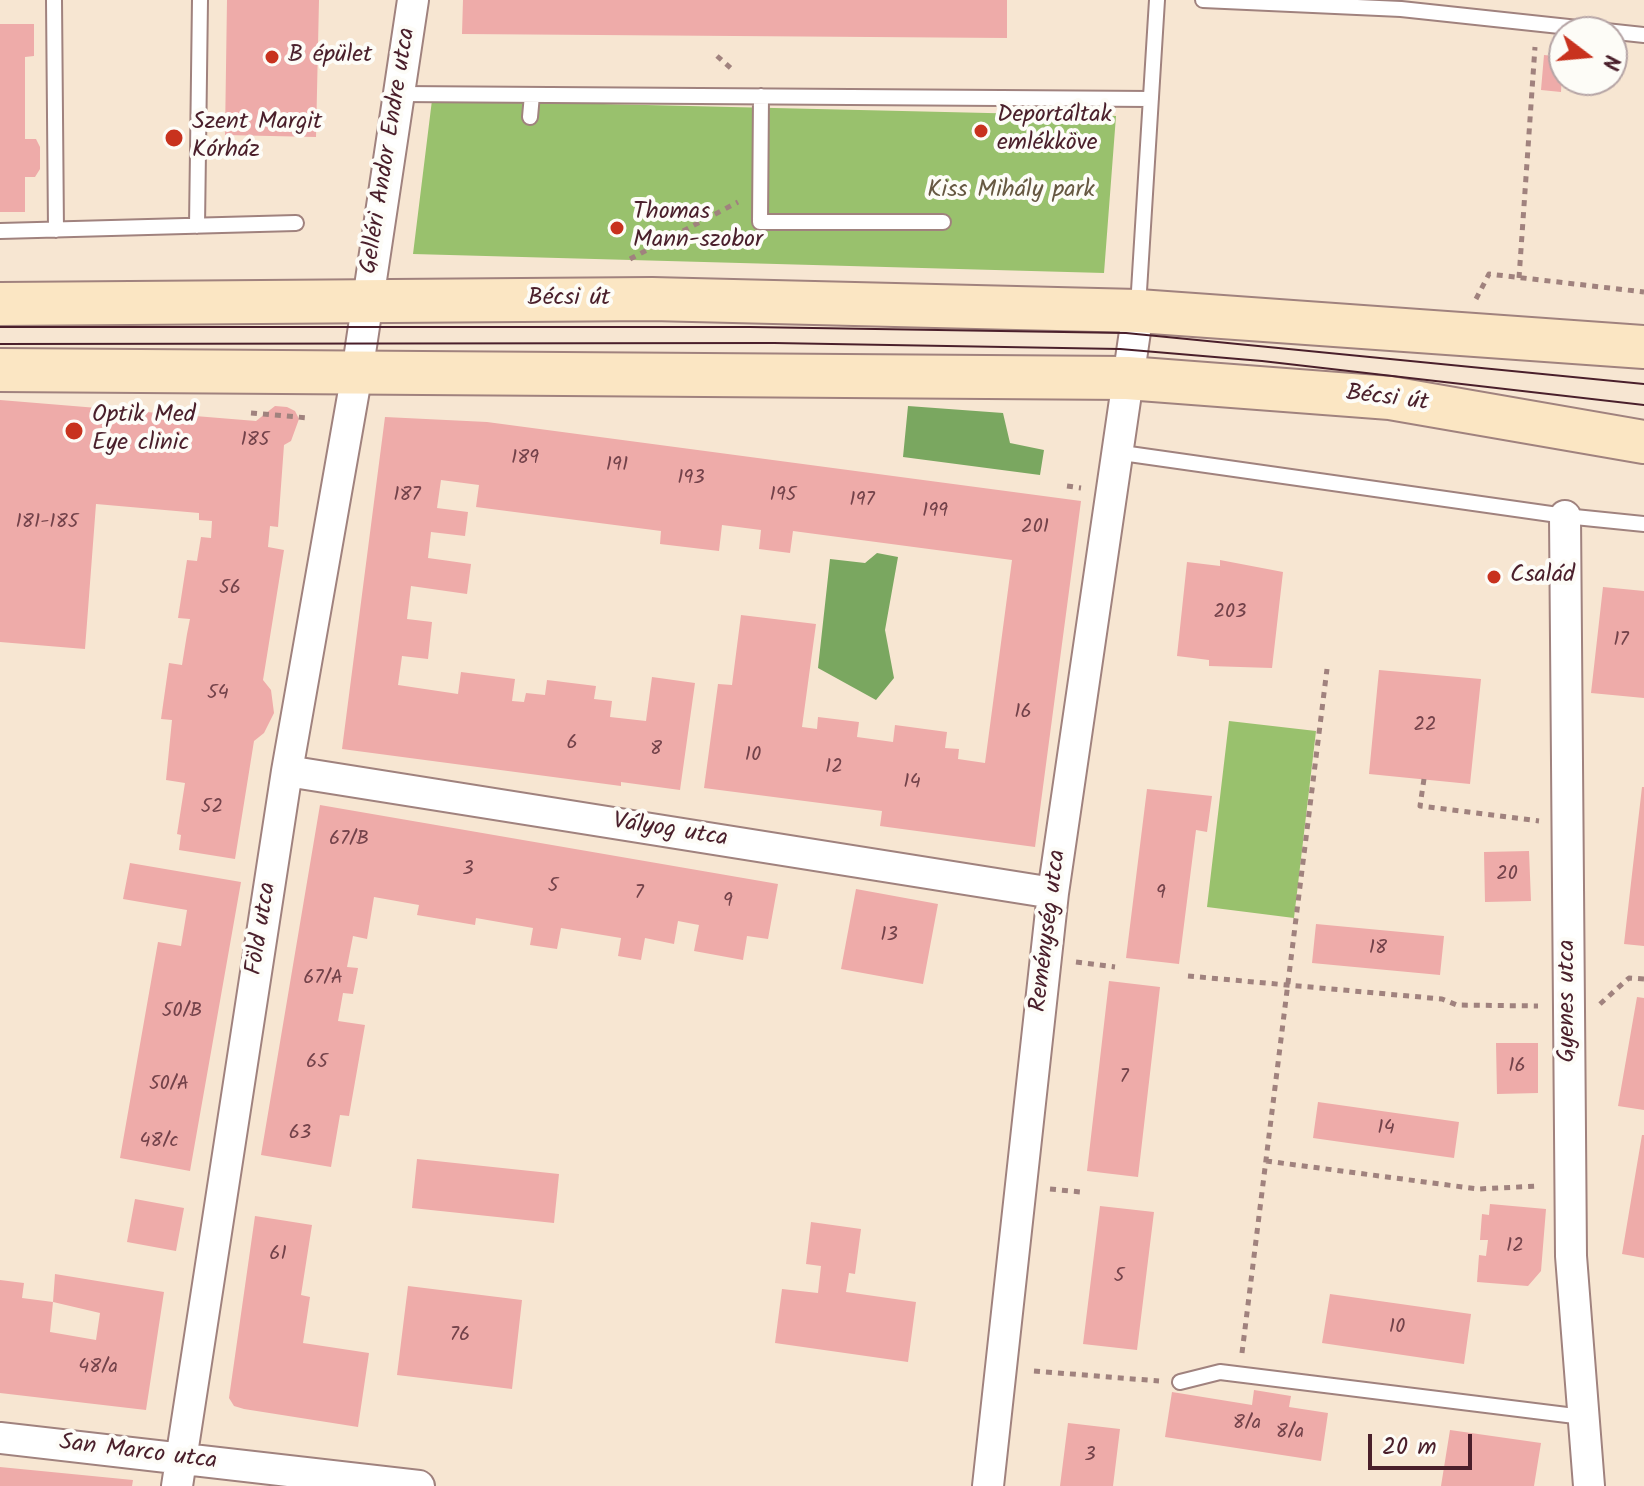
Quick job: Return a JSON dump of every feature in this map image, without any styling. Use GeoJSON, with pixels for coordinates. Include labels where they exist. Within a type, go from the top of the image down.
{"type":"FeatureCollection","features":[{"type":"Feature","properties":{"kind":"main road","name":"Bécsi út"},"geometry":{"type":"LineString","coordinates":[[0,304],[652,299],[1138,311],[1644,347]]}},
{"type":"Feature","properties":{"kind":"main road","name":"Bécsi út"},"geometry":{"type":"LineString","coordinates":[[0,370],[1127,378],[1390,398],[1644,442]]}},
{"type":"Feature","properties":{"kind":"street","name":"Gelléri Andor Endre utca"},"geometry":{"type":"LineString","coordinates":[[357,373],[413,0]]}},
{"type":"Feature","properties":{"kind":"street"},"geometry":{"type":"LineString","coordinates":[[1127,378],[1138,311]]}},
{"type":"Feature","properties":{"kind":"street","name":"Föld utca"},"geometry":{"type":"LineString","coordinates":[[179,1473],[287,771],[357,373]]}},
{"type":"Feature","properties":{"kind":"street","name":"Reménység utca"},"geometry":{"type":"LineString","coordinates":[[988,1486],[1053,893],[1127,378]]}},
{"type":"Feature","properties":{"kind":"street","name":"Gyenes utca"},"geometry":{"type":"LineString","coordinates":[[1565,516],[1571,1256],[1589,1486]]}},
{"type":"Feature","properties":{"kind":"street","name":"Vályog utca"},"geometry":{"type":"LineString","coordinates":[[287,771],[1053,893]]}},
{"type":"Feature","properties":{"kind":"street","name":"San Marco utca"},"geometry":{"type":"LineString","coordinates":[[0,1438],[179,1473],[419,1486]]}},
{"type":"Feature","properties":{"kind":"lane"},"geometry":{"type":"LineString","coordinates":[[54,0],[56,230]]}},
{"type":"Feature","properties":{"kind":"lane"},"geometry":{"type":"LineString","coordinates":[[197,226],[200,0]]}},
{"type":"Feature","properties":{"kind":"lane"},"geometry":{"type":"LineString","coordinates":[[1138,311],[1157,0]]}},
{"type":"Feature","properties":{"kind":"lane"},"geometry":{"type":"LineString","coordinates":[[1203,0],[1401,9],[1644,35]]}},
{"type":"Feature","properties":{"kind":"lane"},"geometry":{"type":"LineString","coordinates":[[399,94],[1151,99]]}},
{"type":"Feature","properties":{"kind":"lane"},"geometry":{"type":"LineString","coordinates":[[530,117],[532,95]]}},
{"type":"Feature","properties":{"kind":"lane"},"geometry":{"type":"LineString","coordinates":[[761,96],[760,222],[943,222]]}},
{"type":"Feature","properties":{"kind":"lane"},"geometry":{"type":"LineString","coordinates":[[0,231],[296,223]]}},
{"type":"Feature","properties":{"kind":"lane"},"geometry":{"type":"LineString","coordinates":[[1115,452],[1565,516],[1644,524]]}},
{"type":"Feature","properties":{"kind":"lane"},"geometry":{"type":"LineString","coordinates":[[1180,1382],[1220,1372],[1583,1417]]}},
{"type":"Feature","properties":{"kind":"path"},"geometry":{"type":"LineString","coordinates":[[1519,278],[1536,25]]}},
{"type":"Feature","properties":{"kind":"path"},"geometry":{"type":"LineString","coordinates":[[625,262],[760,190]]}},
{"type":"Feature","properties":{"kind":"path"},"geometry":{"type":"LineString","coordinates":[[1472,307],[1489,274],[1644,292]]}},
{"type":"Feature","properties":{"kind":"path"},"geometry":{"type":"LineString","coordinates":[[1240,1374],[1327,669]]}},
{"type":"Feature","properties":{"kind":"path"},"geometry":{"type":"LineString","coordinates":[[1424,779],[1420,806],[1567,825]]}},
{"type":"Feature","properties":{"kind":"path"},"geometry":{"type":"LineString","coordinates":[[1188,976],[1287,988],[1442,999],[1457,1005],[1569,1006],[1603,1004],[1629,978],[1644,979]]}},
{"type":"Feature","properties":{"kind":"path"},"geometry":{"type":"LineString","coordinates":[[1266,1161],[1478,1189],[1570,1184]]}},
{"type":"Feature","properties":{"kind":"path"},"geometry":{"type":"LineString","coordinates":[[1001,1368],[1180,1382]]}},
{"type":"Feature","properties":{"kind":"green space","name":"Kiss Mihály park"},"geometry":{"type":"Polygon","coordinates":[[[432,100],[1116,116],[1104,273],[413,254],[432,100]]]}},
{"type":"Feature","properties":{"kind":"green space"},"geometry":{"type":"Polygon","coordinates":[[[908,406],[1003,413],[1010,443],[1044,450],[1040,475],[903,457],[908,406]]]}},
{"type":"Feature","properties":{"kind":"green space"},"geometry":{"type":"Polygon","coordinates":[[[877,553],[898,557],[885,630],[894,678],[876,700],[818,668],[830,559],[865,563],[877,553]]]}},
{"type":"Feature","properties":{"kind":"green space"},"geometry":{"type":"Polygon","coordinates":[[[1229,721],[1316,731],[1294,918],[1207,907],[1229,721]]]}},
{"type":"Feature","properties":{"kind":"building","name":"B épület"},"geometry":{"type":"Polygon","coordinates":[[[227,0],[319,0],[316,137],[225,135],[227,0]]]}},
{"type":"Feature","properties":{"kind":"building"},"geometry":{"type":"Polygon","coordinates":[[[463,0],[1007,0],[1007,38],[462,34],[463,0]]]}},
{"type":"Feature","properties":{"kind":"building"},"geometry":{"type":"Polygon","coordinates":[[[0,24],[34,24],[34,56],[25,57],[25,139],[36,139],[40,147],[40,169],[35,177],[25,177],[25,212],[0,212],[0,24]]]}},
{"type":"Feature","properties":{"kind":"building"},"geometry":{"type":"Polygon","coordinates":[[[1544,55],[1548,55],[1548,91],[1541,90],[1544,55]]]}},
{"type":"Feature","properties":{"kind":"building"},"geometry":{"type":"Polygon","coordinates":[[[0,400],[256,421],[275,406],[295,411],[299,419],[291,441],[284,445],[278,527],[270,526],[268,547],[284,550],[263,680],[271,690],[274,713],[264,733],[254,741],[235,859],[179,850],[181,835],[177,834],[185,783],[166,780],[172,720],[161,719],[169,663],[182,665],[190,619],[178,618],[187,560],[197,561],[201,537],[211,538],[212,521],[199,520],[199,513],[96,504],[85,649],[0,642],[0,400]]]}},
{"type":"Feature","properties":{"kind":"building"},"geometry":{"type":"Polygon","coordinates":[[[385,417],[487,422],[1081,501],[1035,847],[880,826],[882,811],[704,788],[718,684],[732,685],[741,615],[816,624],[802,727],[817,729],[818,717],[859,722],[857,737],[893,742],[895,725],[947,732],[945,748],[959,749],[958,759],[985,763],[1012,560],[793,531],[790,553],[759,549],[761,530],[722,525],[719,551],[660,544],[661,531],[476,507],[479,485],[441,480],[437,508],[468,512],[465,536],[431,532],[428,558],[471,564],[467,594],[411,586],[407,619],[432,622],[428,659],[402,656],[398,685],[458,694],[461,672],[515,679],[512,701],[524,702],[526,693],[545,695],[547,680],[596,686],[594,699],[612,701],[610,717],[646,721],[652,677],[695,683],[680,790],[621,782],[621,786],[342,749],[385,417]]]}},
{"type":"Feature","properties":{"kind":"building"},"geometry":{"type":"Polygon","coordinates":[[[1220,560],[1283,572],[1272,668],[1209,666],[1209,660],[1177,656],[1187,562],[1220,566],[1220,560]]]}},
{"type":"Feature","properties":{"kind":"building"},"geometry":{"type":"Polygon","coordinates":[[[1603,587],[1644,591],[1644,698],[1591,693],[1603,587]]]}},
{"type":"Feature","properties":{"kind":"building"},"geometry":{"type":"Polygon","coordinates":[[[1379,670],[1481,679],[1470,784],[1369,774],[1379,670]]]}},
{"type":"Feature","properties":{"kind":"building"},"geometry":{"type":"Polygon","coordinates":[[[1644,787],[1644,946],[1624,944],[1644,787]]]}},
{"type":"Feature","properties":{"kind":"building"},"geometry":{"type":"Polygon","coordinates":[[[1147,789],[1212,796],[1207,832],[1196,830],[1179,964],[1126,958],[1147,789]]]}},
{"type":"Feature","properties":{"kind":"building"},"geometry":{"type":"Polygon","coordinates":[[[320,805],[778,884],[768,939],[747,936],[743,960],[694,951],[699,925],[678,921],[674,944],[645,938],[641,960],[618,956],[621,938],[561,928],[557,949],[530,945],[533,928],[476,918],[475,925],[417,915],[419,905],[374,897],[367,939],[353,936],[347,967],[358,968],[353,994],[343,993],[338,1021],[365,1025],[349,1116],[340,1115],[331,1167],[261,1155],[320,805]]]}},
{"type":"Feature","properties":{"kind":"building"},"geometry":{"type":"Polygon","coordinates":[[[1529,851],[1531,901],[1485,902],[1484,852],[1529,851]]]}},
{"type":"Feature","properties":{"kind":"building"},"geometry":{"type":"Polygon","coordinates":[[[130,863],[241,882],[190,1171],[120,1158],[158,942],[181,946],[187,910],[123,899],[130,863]]]}},
{"type":"Feature","properties":{"kind":"building"},"geometry":{"type":"Polygon","coordinates":[[[856,889],[938,904],[923,984],[841,969],[856,889]]]}},
{"type":"Feature","properties":{"kind":"building"},"geometry":{"type":"Polygon","coordinates":[[[1316,924],[1444,936],[1440,975],[1312,963],[1316,924]]]}},
{"type":"Feature","properties":{"kind":"building"},"geometry":{"type":"Polygon","coordinates":[[[1109,981],[1160,987],[1138,1177],[1087,1171],[1109,981]]]}},
{"type":"Feature","properties":{"kind":"building"},"geometry":{"type":"Polygon","coordinates":[[[1637,997],[1644,998],[1644,1110],[1618,1106],[1637,997]]]}},
{"type":"Feature","properties":{"kind":"building"},"geometry":{"type":"Polygon","coordinates":[[[1496,1043],[1538,1043],[1538,1093],[1497,1094],[1496,1043]]]}},
{"type":"Feature","properties":{"kind":"building"},"geometry":{"type":"Polygon","coordinates":[[[1318,1102],[1459,1122],[1454,1158],[1313,1138],[1318,1102]]]}},
{"type":"Feature","properties":{"kind":"building"},"geometry":{"type":"Polygon","coordinates":[[[1644,1135],[1644,1258],[1622,1254],[1644,1135]]]}},
{"type":"Feature","properties":{"kind":"building"},"geometry":{"type":"Polygon","coordinates":[[[417,1159],[559,1174],[554,1223],[412,1208],[417,1159]]]}},
{"type":"Feature","properties":{"kind":"building"},"geometry":{"type":"Polygon","coordinates":[[[135,1199],[184,1208],[176,1251],[127,1242],[135,1199]]]}},
{"type":"Feature","properties":{"kind":"building"},"geometry":{"type":"Polygon","coordinates":[[[1490,1204],[1546,1209],[1541,1271],[1528,1286],[1477,1282],[1479,1255],[1486,1256],[1488,1240],[1480,1240],[1482,1214],[1489,1215],[1490,1204]]]}},
{"type":"Feature","properties":{"kind":"building"},"geometry":{"type":"Polygon","coordinates":[[[1100,1206],[1154,1212],[1137,1350],[1083,1344],[1100,1206]]]}},
{"type":"Feature","properties":{"kind":"building"},"geometry":{"type":"Polygon","coordinates":[[[255,1216],[312,1225],[301,1295],[310,1297],[303,1343],[369,1353],[358,1427],[244,1409],[234,1406],[229,1398],[255,1216]]]}},
{"type":"Feature","properties":{"kind":"building"},"geometry":{"type":"Polygon","coordinates":[[[811,1222],[861,1229],[855,1274],[849,1273],[846,1292],[916,1302],[908,1362],[775,1343],[782,1289],[818,1293],[821,1266],[806,1264],[811,1222]]]}},
{"type":"Feature","properties":{"kind":"building"},"geometry":{"type":"Polygon","coordinates":[[[55,1274],[164,1292],[146,1410],[0,1393],[0,1280],[24,1283],[22,1298],[53,1302],[55,1274]],[[53,1302],[50,1332],[96,1340],[100,1313],[53,1302]]]}},
{"type":"Feature","properties":{"kind":"building"},"geometry":{"type":"Polygon","coordinates":[[[408,1286],[522,1300],[512,1389],[397,1375],[408,1286]]]}},
{"type":"Feature","properties":{"kind":"building"},"geometry":{"type":"Polygon","coordinates":[[[1330,1294],[1471,1314],[1464,1364],[1322,1343],[1330,1294]]]}},
{"type":"Feature","properties":{"kind":"building"},"geometry":{"type":"Polygon","coordinates":[[[1254,1390],[1291,1396],[1289,1407],[1328,1413],[1321,1461],[1165,1437],[1172,1392],[1252,1405],[1254,1390]]]}},
{"type":"Feature","properties":{"kind":"building"},"geometry":{"type":"Polygon","coordinates":[[[1068,1423],[1120,1429],[1113,1486],[1060,1486],[1068,1423]]]}},
{"type":"Feature","properties":{"kind":"building"},"geometry":{"type":"Polygon","coordinates":[[[1450,1430],[1541,1443],[1534,1486],[1441,1486],[1450,1430]]]}},
{"type":"Feature","properties":{"kind":"building"},"geometry":{"type":"Polygon","coordinates":[[[0,1467],[133,1480],[132,1486],[0,1486],[0,1467]]]}},
{"type":"Feature","properties":{"kind":"tram line"},"geometry":{"type":"LineString","coordinates":[[0,327],[750,327],[1126,333],[1644,384]]}},
{"type":"Feature","properties":{"kind":"tram line"},"geometry":{"type":"LineString","coordinates":[[0,344],[774,343],[1120,349],[1262,361],[1644,405]]}},
{"type":"Feature","properties":{"kind":"place","name":"B épület"},"geometry":{"type":"Point","coordinates":[272,57]}},
{"type":"Feature","properties":{"kind":"place","name":"Deportáltak emlékköve"},"geometry":{"type":"Point","coordinates":[981,131]}},
{"type":"Feature","properties":{"kind":"place","name":"Szent Margit Kórház"},"geometry":{"type":"Point","coordinates":[174,138]}},
{"type":"Feature","properties":{"kind":"place","name":"Thomas Mann-szobor"},"geometry":{"type":"Point","coordinates":[617,228]}},
{"type":"Feature","properties":{"kind":"place","name":"Optik Med Eye clinic"},"geometry":{"type":"Point","coordinates":[74,431]}},
{"type":"Feature","properties":{"kind":"place","name":"Család"},"geometry":{"type":"Point","coordinates":[1494,577]}}]}
